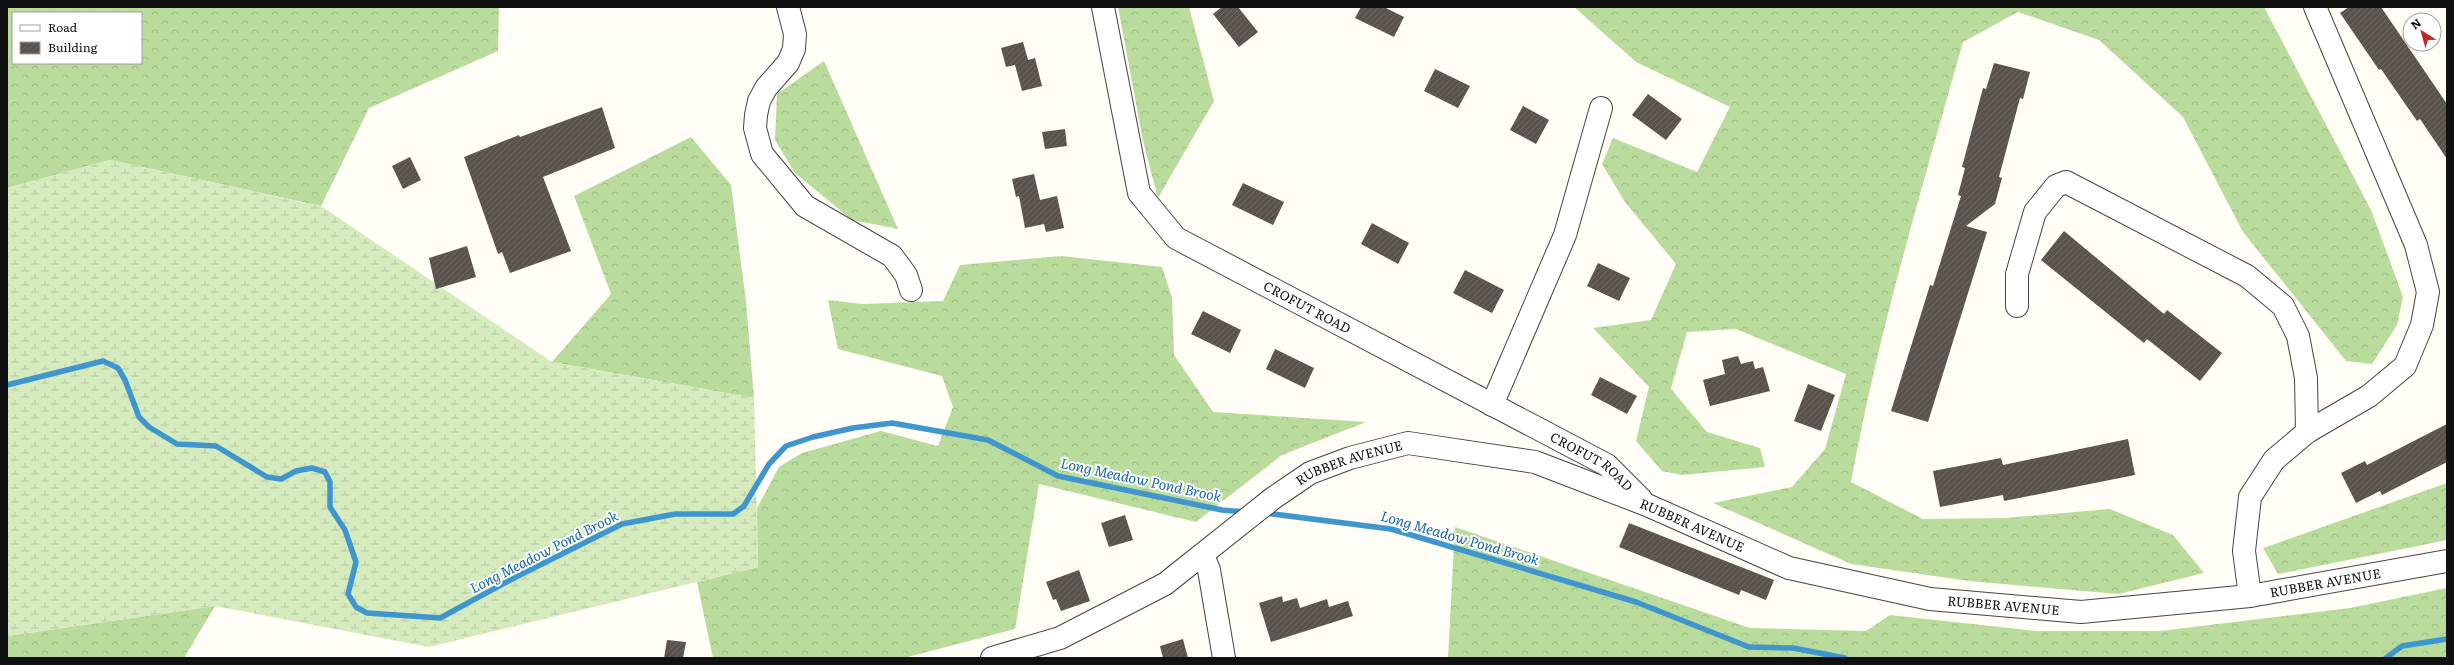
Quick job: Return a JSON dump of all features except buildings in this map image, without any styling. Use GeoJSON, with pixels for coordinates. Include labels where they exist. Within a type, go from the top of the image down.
{"type":"FeatureCollection","features":[{"type":"Feature","properties":{"kind":"street"},"geometry":{"type":"LineString","coordinates":[[788,7],[796,34],[794,49],[788,63],[766,88],[759,101],[755,128],[762,154],[805,206],[892,256],[906,275],[911,290]]}},
{"type":"Feature","properties":{"kind":"street","name":"CROFUT ROAD"},"geometry":{"type":"LineString","coordinates":[[1103,7],[1140,193],[1176,238],[1606,465],[1647,505]]}},
{"type":"Feature","properties":{"kind":"street"},"geometry":{"type":"LineString","coordinates":[[2250,596],[2244,551],[2250,497],[2274,460],[2307,432],[2369,396],[2405,366],[2422,325],[2428,292],[2416,245],[2315,7]]}},
{"type":"Feature","properties":{"kind":"street"},"geometry":{"type":"LineString","coordinates":[[1492,405],[1565,235],[1601,108]]}},
{"type":"Feature","properties":{"kind":"street"},"geometry":{"type":"LineString","coordinates":[[2017,306],[2017,274],[2035,212],[2056,186],[2066,182],[2247,276],[2283,306],[2298,336],[2306,378],[2307,432]]}},
{"type":"Feature","properties":{"kind":"street","name":"RUBBER AVENUE"},"geometry":{"type":"LineString","coordinates":[[992,658],[1060,638],[1165,584],[1272,500],[1310,473],[1350,458],[1408,443],[1535,462],[1647,505],[1789,568],[1930,599],[2081,612],[2250,596],[2447,561]]}},
{"type":"Feature","properties":{"kind":"street"},"geometry":{"type":"LineString","coordinates":[[1203,555],[1209,570],[1224,658]]}},
{"type":"Feature","properties":{"kind":"green space"},"geometry":{"type":"Polygon","coordinates":[[[7,7],[499,7],[498,51],[369,108],[321,206],[110,160],[7,188],[7,7]]]}},
{"type":"Feature","properties":{"kind":"green space"},"geometry":{"type":"Polygon","coordinates":[[[1118,7],[1189,7],[1214,101],[1158,198],[1143,141],[1118,7]]]}},
{"type":"Feature","properties":{"kind":"green space"},"geometry":{"type":"Polygon","coordinates":[[[1574,7],[2264,7],[2371,210],[2403,297],[2397,325],[2372,364],[2346,361],[2243,232],[2183,117],[2099,40],[2018,12],[1963,42],[1887,316],[1851,482],[1923,519],[2005,518],[2110,509],[2173,535],[2204,573],[2118,594],[1969,581],[1851,564],[1713,503],[1792,487],[1825,449],[1846,374],[1736,329],[1687,332],[1671,389],[1707,432],[1760,448],[1765,467],[1682,475],[1662,471],[1636,441],[1649,387],[1593,328],[1651,320],[1676,264],[1625,202],[1602,164],[1613,138],[1697,172],[1730,107],[1636,62],[1574,7]]]}},
{"type":"Feature","properties":{"kind":"green space"},"geometry":{"type":"Polygon","coordinates":[[[824,61],[898,229],[852,220],[795,173],[775,140],[777,94],[824,61]]]}},
{"type":"Feature","properties":{"kind":"green space"},"geometry":{"type":"Polygon","coordinates":[[[691,137],[731,185],[746,302],[754,398],[552,362],[611,294],[574,196],[691,137]]]}},
{"type":"Feature","properties":{"kind":"green space"},"geometry":{"type":"Polygon","coordinates":[[[110,160],[321,206],[552,362],[754,398],[758,567],[429,647],[215,606],[7,636],[7,188],[110,160]]]}},
{"type":"Feature","properties":{"kind":"green space"},"geometry":{"type":"Polygon","coordinates":[[[1061,256],[1162,267],[1172,298],[1174,355],[1213,412],[1366,422],[1282,455],[1196,522],[1039,484],[1015,629],[904,658],[713,658],[697,582],[758,567],[757,508],[779,467],[802,453],[881,431],[938,446],[953,407],[942,376],[838,349],[828,300],[863,304],[943,301],[960,265],[1061,256]]]}},
{"type":"Feature","properties":{"kind":"green space"},"geometry":{"type":"Polygon","coordinates":[[[2447,483],[2447,540],[2278,574],[2263,548],[2447,483]]]}},
{"type":"Feature","properties":{"kind":"green space"},"geometry":{"type":"Polygon","coordinates":[[[1455,527],[1750,628],[1866,631],[1890,615],[2036,631],[2160,631],[2350,608],[2447,588],[2447,658],[1448,658],[1455,527]]]}},
{"type":"Feature","properties":{"kind":"green space"},"geometry":{"type":"Polygon","coordinates":[[[215,606],[184,658],[7,658],[7,636],[215,606]]]}},
{"type":"Feature","properties":{"kind":"waterway","name":"Long Meadow Pond Brook"},"geometry":{"type":"LineString","coordinates":[[7,385],[103,361],[118,368],[125,380],[139,417],[149,427],[177,444],[216,446],[267,477],[281,479],[296,471],[312,468],[325,472],[330,482],[330,507],[345,530],[356,562],[348,594],[356,607],[367,613],[440,618],[516,577],[622,524],[675,514],[733,514],[744,506],[769,464],[786,446],[813,437],[853,428],[892,423],[988,440],[1058,476],[1222,510],[1246,512]]}},
{"type":"Feature","properties":{"kind":"waterway","name":"Long Meadow Pond Brook"},"geometry":{"type":"LineString","coordinates":[[1265,513],[1391,529],[1636,602],[1749,647],[1793,648],[1845,658]]}},
{"type":"Feature","properties":{"kind":"waterway","name":"Long Meadow Pond Brook"},"geometry":{"type":"LineString","coordinates":[[2386,658],[2402,646],[2447,639]]}}]}
